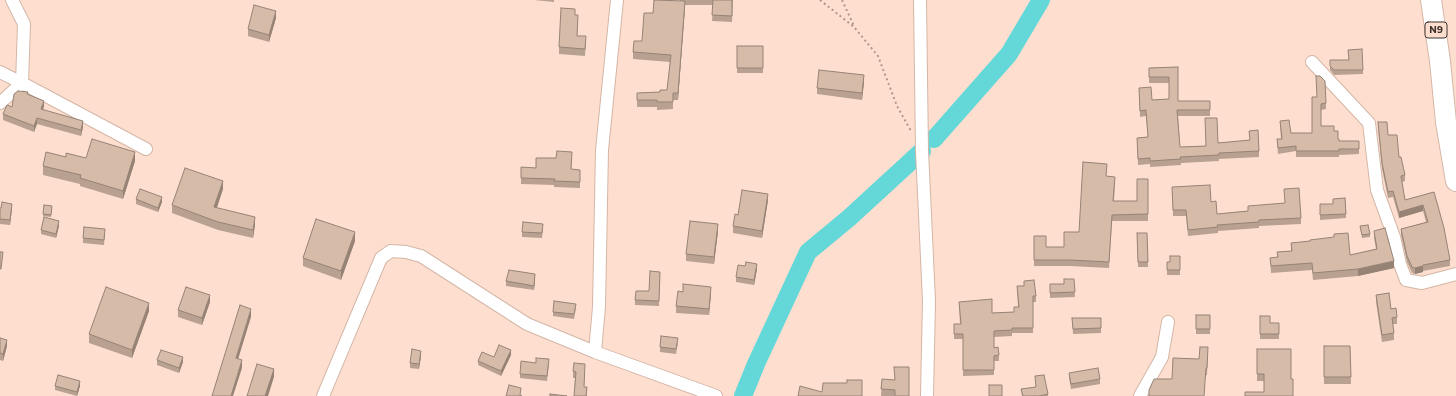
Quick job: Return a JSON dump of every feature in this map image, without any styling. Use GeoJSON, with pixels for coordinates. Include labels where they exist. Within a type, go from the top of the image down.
{"type":"FeatureCollection","features":[{"type":"Feature","properties":{"kind":"highway","name":"N9"},"geometry":{"type":"LineString","coordinates":[[1431,0],[1440,61],[1446,122],[1456,181]]}},
{"type":"Feature","properties":{"kind":"highway","name":"N9"},"geometry":{"type":"LineString","coordinates":[[1440,61],[1456,107]]}},
{"type":"Feature","properties":{"kind":"street"},"geometry":{"type":"LineString","coordinates":[[0,103],[22,83],[24,24],[12,0]]}},
{"type":"Feature","properties":{"kind":"street"},"geometry":{"type":"LineString","coordinates":[[595,352],[599,307],[602,150],[617,0]]}},
{"type":"Feature","properties":{"kind":"street"},"geometry":{"type":"LineString","coordinates":[[920,0],[922,151],[929,301],[927,396]]}},
{"type":"Feature","properties":{"kind":"street"},"geometry":{"type":"LineString","coordinates":[[1312,62],[1369,123],[1377,190],[1394,236],[1400,264],[1406,280],[1422,283],[1456,274]]}},
{"type":"Feature","properties":{"kind":"street"},"geometry":{"type":"LineString","coordinates":[[0,72],[146,149]]}},
{"type":"Feature","properties":{"kind":"street"},"geometry":{"type":"LineString","coordinates":[[323,396],[381,258],[391,250],[421,256],[527,324],[595,352],[716,396]]}},
{"type":"Feature","properties":{"kind":"street"},"geometry":{"type":"LineString","coordinates":[[1140,396],[1162,357],[1168,322]]}},
{"type":"Feature","properties":{"kind":"path"},"geometry":{"type":"LineString","coordinates":[[820,0],[854,27],[878,56],[897,106],[912,132]]}},
{"type":"Feature","properties":{"kind":"path"},"geometry":{"type":"LineString","coordinates":[[842,0],[854,27]]}},
{"type":"Feature","properties":{"kind":"building"},"geometry":{"type":"Polygon","coordinates":[[[654,0],[685,1],[678,93],[673,93],[673,102],[637,100],[637,93],[660,92],[660,90],[667,90],[671,55],[633,52],[634,41],[642,41],[644,13],[653,13],[654,0]]]}},
{"type":"Feature","properties":{"kind":"building"},"geometry":{"type":"Polygon","coordinates":[[[713,0],[732,0],[732,16],[712,15],[713,0]]]}},
{"type":"Feature","properties":{"kind":"building"},"geometry":{"type":"Polygon","coordinates":[[[254,5],[276,11],[269,35],[248,29],[254,5]]]}},
{"type":"Feature","properties":{"kind":"building"},"geometry":{"type":"Polygon","coordinates":[[[561,8],[575,9],[575,15],[578,15],[577,36],[586,36],[585,49],[559,47],[561,8]]]}},
{"type":"Feature","properties":{"kind":"building"},"geometry":{"type":"Polygon","coordinates":[[[737,46],[763,46],[763,68],[737,68],[737,46]]]}},
{"type":"Feature","properties":{"kind":"building"},"geometry":{"type":"Polygon","coordinates":[[[1362,49],[1363,70],[1334,70],[1330,66],[1330,60],[1349,60],[1348,50],[1362,49]]]}},
{"type":"Feature","properties":{"kind":"building"},"geometry":{"type":"Polygon","coordinates":[[[1178,67],[1178,101],[1210,101],[1210,110],[1177,110],[1180,147],[1206,146],[1205,118],[1217,118],[1218,143],[1250,140],[1249,131],[1258,130],[1259,151],[1180,157],[1181,159],[1150,161],[1150,158],[1138,159],[1137,138],[1148,137],[1146,110],[1140,111],[1139,88],[1151,87],[1152,100],[1169,99],[1169,77],[1149,77],[1149,68],[1178,67]]]}},
{"type":"Feature","properties":{"kind":"building"},"geometry":{"type":"Polygon","coordinates":[[[819,70],[864,75],[862,93],[817,88],[819,70]]]}},
{"type":"Feature","properties":{"kind":"building"},"geometry":{"type":"Polygon","coordinates":[[[1316,76],[1320,76],[1325,81],[1326,103],[1321,104],[1321,126],[1334,126],[1334,131],[1338,131],[1339,141],[1359,141],[1359,149],[1339,149],[1339,151],[1296,151],[1296,146],[1278,148],[1277,139],[1282,139],[1280,121],[1289,120],[1291,133],[1312,133],[1312,97],[1317,97],[1316,76]]]}},
{"type":"Feature","properties":{"kind":"building"},"geometry":{"type":"Polygon","coordinates":[[[18,91],[28,92],[27,94],[44,101],[41,109],[83,121],[81,130],[37,118],[34,126],[3,114],[7,105],[12,107],[14,94],[18,91]]]}},
{"type":"Feature","properties":{"kind":"building"},"geometry":{"type":"Polygon","coordinates":[[[1378,122],[1387,122],[1388,135],[1397,135],[1399,157],[1401,157],[1405,175],[1401,176],[1405,200],[1434,192],[1444,228],[1450,260],[1415,268],[1412,267],[1407,256],[1401,229],[1428,222],[1423,205],[1399,212],[1393,191],[1388,192],[1382,163],[1378,122]]]}},
{"type":"Feature","properties":{"kind":"building"},"geometry":{"type":"Polygon","coordinates":[[[92,139],[135,152],[123,191],[80,178],[81,175],[43,166],[46,152],[66,157],[66,153],[86,158],[92,139]]]}},
{"type":"Feature","properties":{"kind":"building"},"geometry":{"type":"Polygon","coordinates":[[[557,151],[572,152],[571,169],[580,170],[580,182],[554,181],[555,179],[521,178],[521,167],[536,168],[536,158],[556,158],[557,151]]]}},
{"type":"Feature","properties":{"kind":"building"},"geometry":{"type":"Polygon","coordinates":[[[1083,162],[1107,164],[1106,176],[1115,177],[1113,201],[1137,201],[1137,179],[1148,179],[1148,214],[1112,215],[1109,262],[1034,260],[1034,236],[1046,236],[1046,247],[1064,247],[1064,232],[1079,232],[1083,162]]]}},
{"type":"Feature","properties":{"kind":"building"},"geometry":{"type":"Polygon","coordinates":[[[185,168],[223,181],[214,207],[255,217],[253,230],[218,222],[172,205],[185,168]]]}},
{"type":"Feature","properties":{"kind":"building"},"geometry":{"type":"Polygon","coordinates":[[[1210,185],[1211,202],[1216,201],[1217,214],[1248,211],[1248,206],[1285,203],[1284,189],[1299,188],[1301,218],[1259,220],[1259,222],[1217,225],[1218,227],[1188,230],[1186,210],[1173,210],[1172,187],[1210,185]]]}},
{"type":"Feature","properties":{"kind":"building"},"geometry":{"type":"Polygon","coordinates":[[[140,189],[162,197],[158,208],[136,199],[140,189]]]}},
{"type":"Feature","properties":{"kind":"building"},"geometry":{"type":"Polygon","coordinates":[[[742,190],[768,194],[762,231],[733,226],[735,214],[738,215],[742,190]]]}},
{"type":"Feature","properties":{"kind":"building"},"geometry":{"type":"Polygon","coordinates":[[[1345,198],[1346,214],[1320,215],[1320,204],[1333,204],[1333,199],[1345,198]]]}},
{"type":"Feature","properties":{"kind":"building"},"geometry":{"type":"Polygon","coordinates":[[[2,202],[12,204],[10,220],[0,219],[0,208],[2,202]]]}},
{"type":"Feature","properties":{"kind":"building"},"geometry":{"type":"Polygon","coordinates":[[[44,205],[52,206],[51,215],[43,214],[44,205]]]}},
{"type":"Feature","properties":{"kind":"building"},"geometry":{"type":"Polygon","coordinates":[[[44,217],[59,221],[56,234],[41,230],[44,217]]]}},
{"type":"Feature","properties":{"kind":"building"},"geometry":{"type":"Polygon","coordinates":[[[316,219],[355,232],[341,271],[303,258],[316,219]]]}},
{"type":"Feature","properties":{"kind":"building"},"geometry":{"type":"Polygon","coordinates":[[[690,221],[718,224],[714,257],[686,254],[690,221]]]}},
{"type":"Feature","properties":{"kind":"building"},"geometry":{"type":"Polygon","coordinates":[[[523,222],[543,224],[542,233],[522,232],[523,222]]]}},
{"type":"Feature","properties":{"kind":"building"},"geometry":{"type":"Polygon","coordinates":[[[1368,225],[1370,234],[1362,235],[1360,226],[1368,225]]]}},
{"type":"Feature","properties":{"kind":"building"},"geometry":{"type":"Polygon","coordinates":[[[84,227],[105,229],[104,240],[83,238],[84,227]]]}},
{"type":"Feature","properties":{"kind":"building"},"geometry":{"type":"Polygon","coordinates":[[[1385,228],[1394,261],[1358,269],[1313,273],[1312,263],[1271,266],[1270,258],[1278,257],[1277,252],[1292,251],[1291,243],[1334,237],[1334,234],[1348,233],[1350,255],[1377,249],[1374,231],[1385,228]]]}},
{"type":"Feature","properties":{"kind":"building"},"geometry":{"type":"Polygon","coordinates":[[[1137,233],[1147,233],[1148,262],[1138,262],[1137,233]]]}},
{"type":"Feature","properties":{"kind":"building"},"geometry":{"type":"Polygon","coordinates":[[[0,252],[3,252],[1,269],[0,269],[0,252]]]}},
{"type":"Feature","properties":{"kind":"building"},"geometry":{"type":"Polygon","coordinates":[[[1170,256],[1180,256],[1180,270],[1167,270],[1167,262],[1170,262],[1170,256]]]}},
{"type":"Feature","properties":{"kind":"building"},"geometry":{"type":"Polygon","coordinates":[[[746,262],[757,264],[754,280],[736,277],[738,265],[745,266],[746,262]]]}},
{"type":"Feature","properties":{"kind":"building"},"geometry":{"type":"Polygon","coordinates":[[[509,270],[535,274],[534,286],[506,281],[509,270]]]}},
{"type":"Feature","properties":{"kind":"building"},"geometry":{"type":"Polygon","coordinates":[[[650,271],[660,272],[659,301],[635,300],[636,291],[649,291],[650,271]]]}},
{"type":"Feature","properties":{"kind":"building"},"geometry":{"type":"Polygon","coordinates":[[[1064,279],[1074,279],[1075,292],[1050,293],[1050,284],[1064,284],[1064,279]]]}},
{"type":"Feature","properties":{"kind":"building"},"geometry":{"type":"Polygon","coordinates":[[[1034,280],[1036,296],[1033,296],[1033,328],[1012,328],[1012,330],[994,331],[994,348],[998,347],[999,355],[994,356],[994,370],[963,370],[963,334],[954,334],[954,324],[961,324],[959,302],[992,299],[992,313],[1014,312],[1014,307],[1019,307],[1017,286],[1024,286],[1024,281],[1034,280]]]}},
{"type":"Feature","properties":{"kind":"building"},"geometry":{"type":"Polygon","coordinates":[[[683,284],[711,287],[709,309],[676,306],[678,291],[683,292],[683,284]]]}},
{"type":"Feature","properties":{"kind":"building"},"geometry":{"type":"Polygon","coordinates":[[[106,287],[149,303],[132,350],[89,334],[106,287]]]}},
{"type":"Feature","properties":{"kind":"building"},"geometry":{"type":"Polygon","coordinates":[[[186,287],[210,295],[202,318],[178,310],[186,287]]]}},
{"type":"Feature","properties":{"kind":"building"},"geometry":{"type":"Polygon","coordinates":[[[1389,293],[1391,309],[1396,308],[1397,317],[1392,318],[1394,333],[1382,335],[1376,295],[1389,293]]]}},
{"type":"Feature","properties":{"kind":"building"},"geometry":{"type":"Polygon","coordinates":[[[554,301],[576,304],[574,314],[553,312],[554,301]]]}},
{"type":"Feature","properties":{"kind":"building"},"geometry":{"type":"Polygon","coordinates":[[[240,305],[251,309],[236,358],[242,360],[231,396],[212,396],[240,305]]]}},
{"type":"Feature","properties":{"kind":"building"},"geometry":{"type":"Polygon","coordinates":[[[1196,315],[1210,315],[1210,329],[1196,329],[1196,315]]]}},
{"type":"Feature","properties":{"kind":"building"},"geometry":{"type":"Polygon","coordinates":[[[1260,316],[1270,316],[1270,323],[1279,323],[1279,334],[1260,334],[1260,316]]]}},
{"type":"Feature","properties":{"kind":"building"},"geometry":{"type":"Polygon","coordinates":[[[1072,318],[1101,318],[1101,328],[1073,329],[1072,318]]]}},
{"type":"Feature","properties":{"kind":"building"},"geometry":{"type":"Polygon","coordinates":[[[661,336],[678,338],[676,349],[660,347],[661,336]]]}},
{"type":"Feature","properties":{"kind":"building"},"geometry":{"type":"Polygon","coordinates":[[[0,338],[7,340],[3,354],[0,353],[0,338]]]}},
{"type":"Feature","properties":{"kind":"building"},"geometry":{"type":"Polygon","coordinates":[[[499,345],[511,350],[501,371],[478,361],[482,352],[494,357],[499,345]]]}},
{"type":"Feature","properties":{"kind":"building"},"geometry":{"type":"Polygon","coordinates":[[[1324,346],[1350,346],[1351,377],[1324,377],[1324,346]]]}},
{"type":"Feature","properties":{"kind":"building"},"geometry":{"type":"Polygon","coordinates":[[[1200,347],[1208,347],[1204,396],[1149,396],[1149,390],[1154,379],[1172,379],[1173,358],[1199,359],[1200,347]]]}},
{"type":"Feature","properties":{"kind":"building"},"geometry":{"type":"Polygon","coordinates":[[[412,349],[421,351],[419,364],[410,363],[412,349]]]}},
{"type":"Feature","properties":{"kind":"building"},"geometry":{"type":"Polygon","coordinates":[[[1257,349],[1291,349],[1291,379],[1293,379],[1293,396],[1245,396],[1245,392],[1264,392],[1264,374],[1257,374],[1257,349]]]}},
{"type":"Feature","properties":{"kind":"building"},"geometry":{"type":"Polygon","coordinates":[[[161,350],[183,357],[179,368],[157,360],[161,350]]]}},
{"type":"Feature","properties":{"kind":"building"},"geometry":{"type":"Polygon","coordinates":[[[536,358],[549,359],[547,376],[520,374],[521,361],[536,363],[536,358]]]}},
{"type":"Feature","properties":{"kind":"building"},"geometry":{"type":"Polygon","coordinates":[[[574,363],[585,364],[584,387],[587,387],[586,396],[574,396],[576,372],[573,371],[574,363]]]}},
{"type":"Feature","properties":{"kind":"building"},"geometry":{"type":"Polygon","coordinates":[[[257,364],[274,369],[265,396],[247,396],[257,364]]]}},
{"type":"Feature","properties":{"kind":"building"},"geometry":{"type":"Polygon","coordinates":[[[894,367],[909,367],[909,396],[895,396],[895,390],[881,389],[882,379],[895,380],[894,367]]]}},
{"type":"Feature","properties":{"kind":"building"},"geometry":{"type":"Polygon","coordinates":[[[1098,368],[1100,379],[1071,384],[1069,373],[1098,368]]]}},
{"type":"Feature","properties":{"kind":"building"},"geometry":{"type":"Polygon","coordinates":[[[58,375],[80,381],[77,392],[55,386],[58,375]]]}},
{"type":"Feature","properties":{"kind":"building"},"geometry":{"type":"Polygon","coordinates":[[[1044,375],[1048,394],[1039,396],[1023,396],[1021,389],[1036,387],[1035,376],[1044,375]]]}},
{"type":"Feature","properties":{"kind":"building"},"geometry":{"type":"Polygon","coordinates":[[[847,380],[862,380],[862,396],[798,396],[800,386],[822,392],[823,383],[847,383],[847,380]]]}},
{"type":"Feature","properties":{"kind":"building"},"geometry":{"type":"Polygon","coordinates":[[[509,385],[521,388],[520,395],[522,396],[506,396],[509,385]]]}},
{"type":"Feature","properties":{"kind":"building"},"geometry":{"type":"Polygon","coordinates":[[[989,385],[1002,385],[1002,396],[989,396],[989,385]]]}},
{"type":"Feature","properties":{"kind":"building"},"geometry":{"type":"Polygon","coordinates":[[[550,394],[567,396],[550,396],[550,394]]]}},
{"type":"Feature","properties":{"kind":"waterway"},"geometry":{"type":"LineString","coordinates":[[934,139],[1009,54],[1041,0]]}},
{"type":"Feature","properties":{"kind":"waterway"},"geometry":{"type":"LineString","coordinates":[[743,396],[756,364],[808,252],[849,218],[922,151]]}}]}
